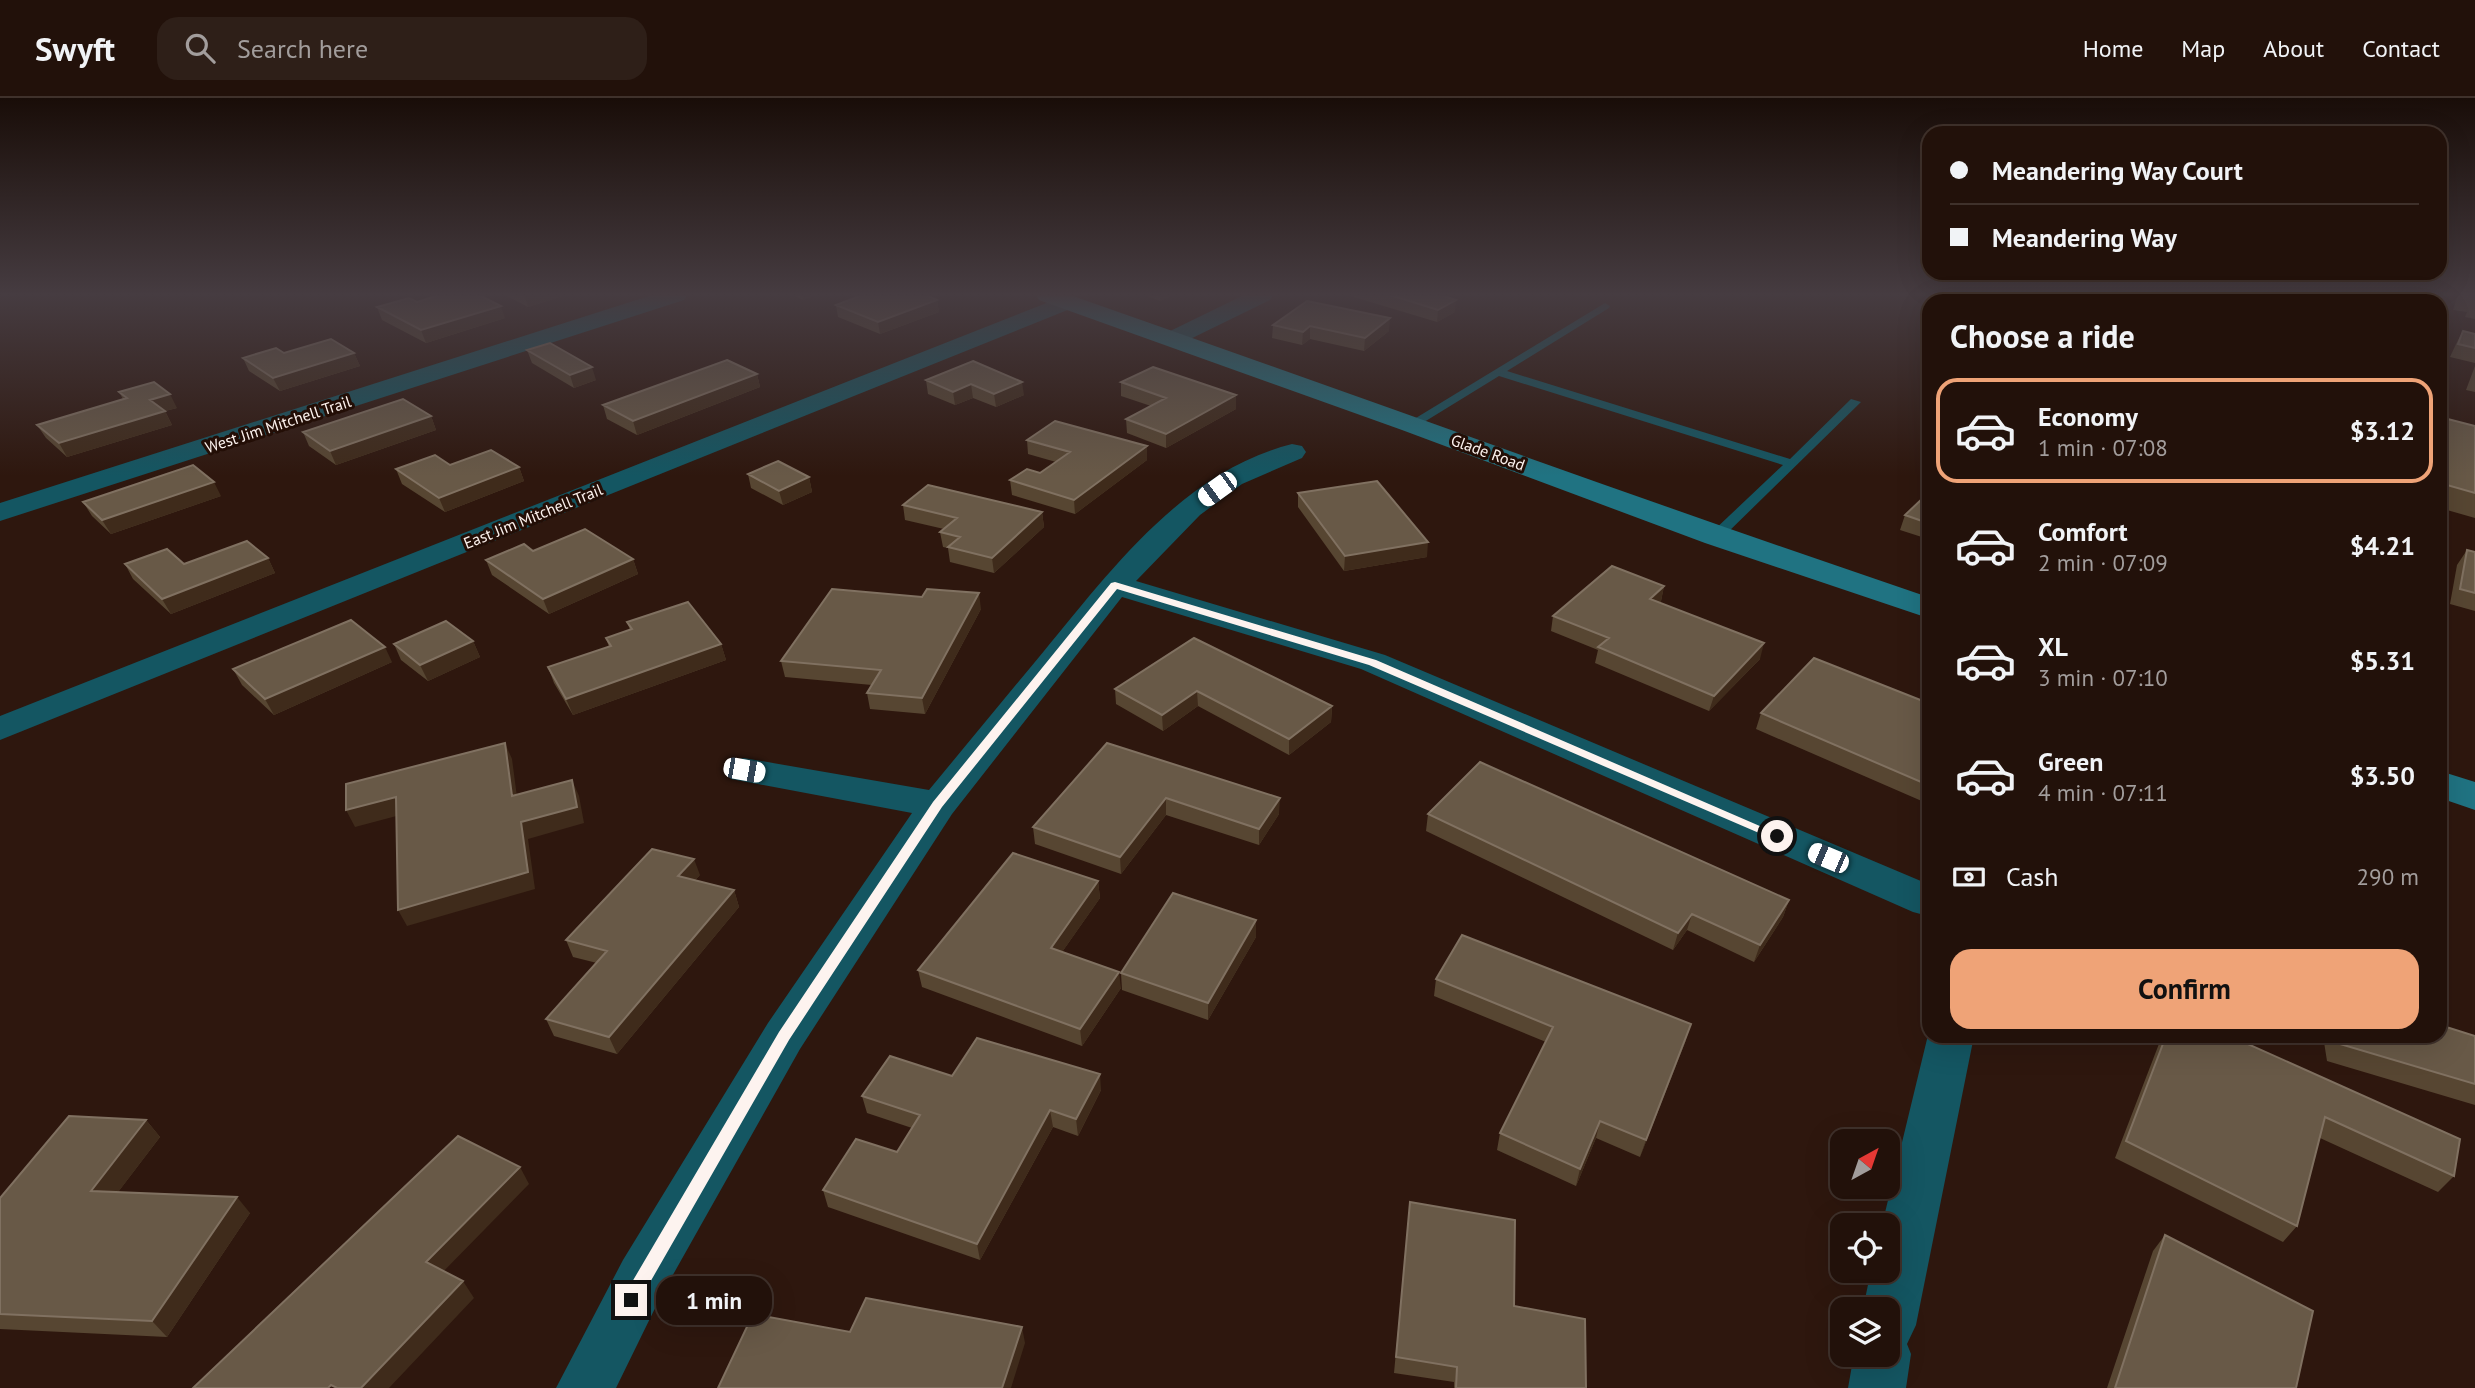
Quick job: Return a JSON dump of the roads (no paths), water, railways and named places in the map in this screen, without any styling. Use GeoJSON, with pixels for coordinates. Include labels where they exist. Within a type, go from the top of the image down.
{"type":"FeatureCollection","features":[{"type":"Feature","properties":{"kind":"main road","name":"Glade Road"},"geometry":{"type":"LineString","coordinates":[[1218,355],[1716,536],[1922,606]]}},
{"type":"Feature","properties":{"kind":"main road"},"geometry":{"type":"LineString","coordinates":[[2447,771],[2475,780]]}},
{"type":"Feature","properties":{"kind":"main road"},"geometry":{"type":"LineString","coordinates":[[2447,787],[2475,797]]}},
{"type":"Feature","properties":{"kind":"street","name":"West Jim Mitchell Trail"},"geometry":{"type":"LineString","coordinates":[[0,512],[488,355]]}},
{"type":"Feature","properties":{"kind":"street","name":"East Jim Mitchell Trail"},"geometry":{"type":"LineString","coordinates":[[0,729],[919,355]]}},
{"type":"Feature","properties":{"kind":"street"},"geometry":{"type":"LineString","coordinates":[[585,1388],[642,1278],[784,1036],[938,805],[1115,585],[1190,509],[1232,478],[1292,452]]}},
{"type":"Feature","properties":{"kind":"street"},"geometry":{"type":"LineString","coordinates":[[1115,585],[1373,662],[1922,898]]}},
{"type":"Feature","properties":{"kind":"street"},"geometry":{"type":"LineString","coordinates":[[744,770],[938,805]]}},
{"type":"Feature","properties":{"kind":"street"},"geometry":{"type":"LineString","coordinates":[[1894,1297],[1949,1043]]}},
{"type":"Feature","properties":{"kind":"street"},"geometry":{"type":"LineString","coordinates":[[1877,1388],[1881,1367]]}},
{"type":"Feature","properties":{"kind":"lane"},"geometry":{"type":"LineString","coordinates":[[1412,424],[1525,355]]}},
{"type":"Feature","properties":{"kind":"lane"},"geometry":{"type":"LineString","coordinates":[[1498,372],[1792,464]]}},
{"type":"Feature","properties":{"kind":"lane"},"geometry":{"type":"LineString","coordinates":[[1716,536],[1855,402]]}}]}
